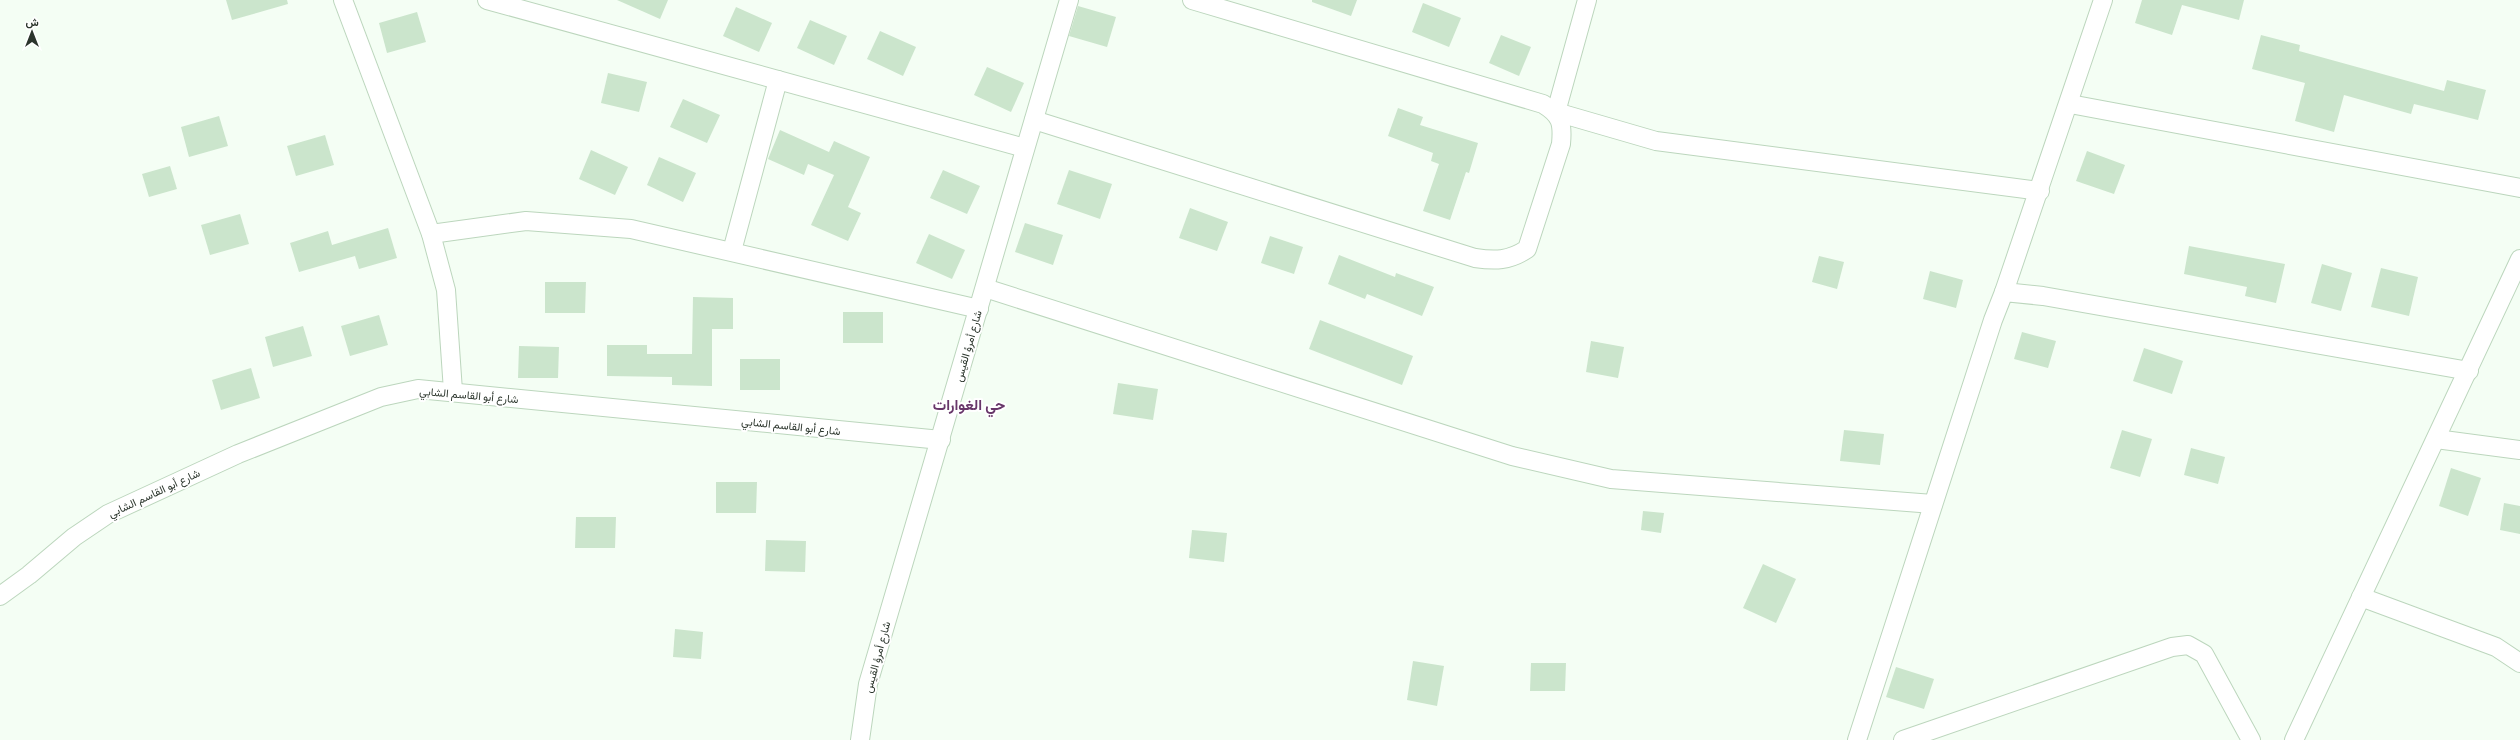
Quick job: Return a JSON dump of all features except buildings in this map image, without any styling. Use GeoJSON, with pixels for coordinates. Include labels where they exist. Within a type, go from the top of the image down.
{"type":"FeatureCollection","features":[{"type":"Feature","properties":{"kind":"street"},"geometry":{"type":"LineString","coordinates":[[343,0],[431,234],[446,290],[453,391]]}},
{"type":"Feature","properties":{"kind":"street"},"geometry":{"type":"LineString","coordinates":[[487,0],[1025,148]]}},
{"type":"Feature","properties":{"kind":"street","name":"شارع أمرؤ القيس"},"geometry":{"type":"LineString","coordinates":[[860,740],[868,684],[941,440],[1069,0]]}},
{"type":"Feature","properties":{"kind":"street"},"geometry":{"type":"LineString","coordinates":[[1192,0],[1543,104],[1556,112],[1656,141],[2040,191]]}},
{"type":"Feature","properties":{"kind":"street"},"geometry":{"type":"LineString","coordinates":[[1034,120],[1475,258],[1498,261],[1514,257],[1527,249],[1561,144],[1562,127],[1556,112],[1587,0]]}},
{"type":"Feature","properties":{"kind":"street"},"geometry":{"type":"LineString","coordinates":[[1856,740],[1993,320],[2070,104],[2103,0]]}},
{"type":"Feature","properties":{"kind":"street"},"geometry":{"type":"LineString","coordinates":[[732,251],[778,80]]}},
{"type":"Feature","properties":{"kind":"street"},"geometry":{"type":"LineString","coordinates":[[2070,104],[2520,188]]}},
{"type":"Feature","properties":{"kind":"street"},"geometry":{"type":"LineString","coordinates":[[431,234],[526,221],[631,229],[979,309]]}},
{"type":"Feature","properties":{"kind":"street"},"geometry":{"type":"LineString","coordinates":[[2294,740],[2436,439],[2469,371],[2515,283],[2520,259]]}},
{"type":"Feature","properties":{"kind":"street"},"geometry":{"type":"LineString","coordinates":[[985,288],[1527,460],[1611,479],[1933,504]]}},
{"type":"Feature","properties":{"kind":"street"},"geometry":{"type":"LineString","coordinates":[[2004,292],[2051,298],[2469,371]]}},
{"type":"Feature","properties":{"kind":"street","name":"شارع أبو القاسم الشابي"},"geometry":{"type":"LineString","coordinates":[[0,596],[29,575],[74,537],[108,514],[238,454],[381,397],[418,390],[453,391],[941,440]]}},
{"type":"Feature","properties":{"kind":"street"},"geometry":{"type":"LineString","coordinates":[[2436,439],[2520,450]]}},
{"type":"Feature","properties":{"kind":"street"},"geometry":{"type":"LineString","coordinates":[[2361,597],[2496,647],[2520,664]]}},
{"type":"Feature","properties":{"kind":"street"},"geometry":{"type":"LineString","coordinates":[[1903,740],[2172,647],[2188,645],[2204,654],[2251,740]]}},
{"type":"Feature","properties":{"kind":"district","name":"حي الغوارات"},"geometry":{"type":"Point","coordinates":[969,405]}}]}
